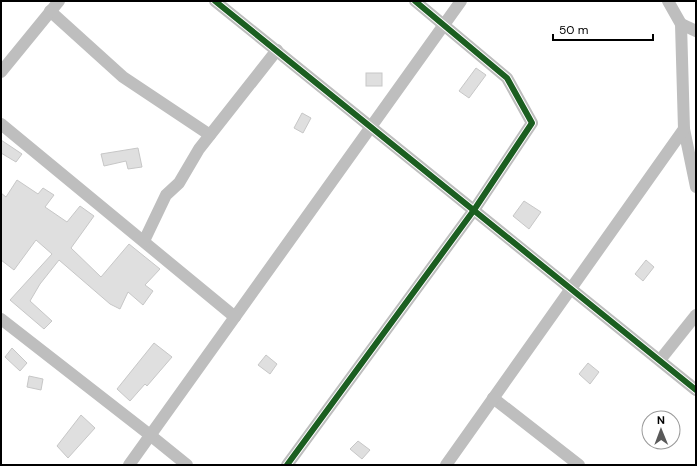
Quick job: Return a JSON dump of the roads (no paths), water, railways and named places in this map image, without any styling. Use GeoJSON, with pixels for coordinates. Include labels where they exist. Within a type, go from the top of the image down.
{"type":"FeatureCollection","features":[{"type":"Feature","properties":{"kind":"street"},"geometry":{"type":"LineString","coordinates":[[1,72],[59,1]]}},
{"type":"Feature","properties":{"kind":"street"},"geometry":{"type":"LineString","coordinates":[[215,1],[696,390]]}},
{"type":"Feature","properties":{"kind":"street"},"geometry":{"type":"LineString","coordinates":[[287,465],[474,210],[532,123],[506,78],[414,1]]}},
{"type":"Feature","properties":{"kind":"street"},"geometry":{"type":"LineString","coordinates":[[129,465],[462,1]]}},
{"type":"Feature","properties":{"kind":"street"},"geometry":{"type":"LineString","coordinates":[[668,1],[681,24],[684,129],[696,187]]}},
{"type":"Feature","properties":{"kind":"street"},"geometry":{"type":"LineString","coordinates":[[50,12],[123,77],[210,135]]}},
{"type":"Feature","properties":{"kind":"street"},"geometry":{"type":"LineString","coordinates":[[681,24],[696,31]]}},
{"type":"Feature","properties":{"kind":"street"},"geometry":{"type":"LineString","coordinates":[[144,241],[166,195],[179,183],[199,149],[277,50]]}},
{"type":"Feature","properties":{"kind":"street"},"geometry":{"type":"LineString","coordinates":[[1,124],[235,317]]}},
{"type":"Feature","properties":{"kind":"street"},"geometry":{"type":"LineString","coordinates":[[446,465],[684,129]]}},
{"type":"Feature","properties":{"kind":"street"},"geometry":{"type":"LineString","coordinates":[[660,360],[696,315]]}},
{"type":"Feature","properties":{"kind":"street"},"geometry":{"type":"LineString","coordinates":[[1,319],[187,465]]}},
{"type":"Feature","properties":{"kind":"street"},"geometry":{"type":"LineString","coordinates":[[494,398],[579,465]]}}]}
